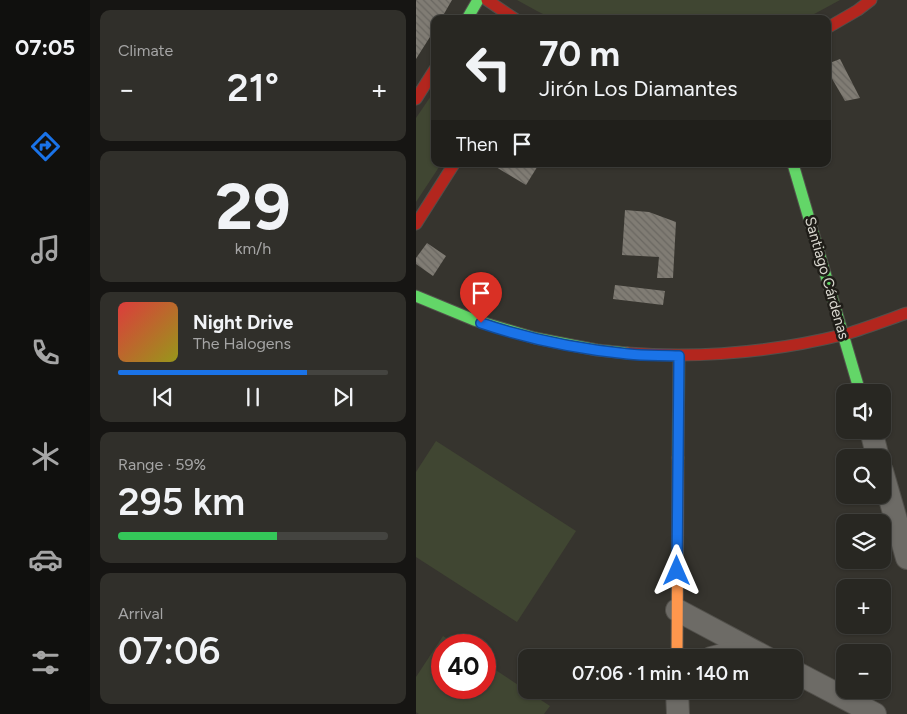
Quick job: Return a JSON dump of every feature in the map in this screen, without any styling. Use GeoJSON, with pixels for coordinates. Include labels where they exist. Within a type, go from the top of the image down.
{"type":"FeatureCollection","features":[{"type":"Feature","properties":{"kind":"street"},"geometry":{"type":"LineString","coordinates":[[469,15],[478,0]]}},
{"type":"Feature","properties":{"kind":"street"},"geometry":{"type":"LineString","coordinates":[[487,0],[509,15]]}},
{"type":"Feature","properties":{"kind":"street"},"geometry":{"type":"LineString","coordinates":[[831,26],[871,0]]}},
{"type":"Feature","properties":{"kind":"street"},"geometry":{"type":"LineString","coordinates":[[416,99],[431,76]]}},
{"type":"Feature","properties":{"kind":"street"},"geometry":{"type":"LineString","coordinates":[[416,224],[452,167]]}},
{"type":"Feature","properties":{"kind":"street","name":"Santiago Cárdenas"},"geometry":{"type":"LineString","coordinates":[[795,167],[858,384]]}},
{"type":"Feature","properties":{"kind":"street"},"geometry":{"type":"LineString","coordinates":[[416,296],[471,319],[533,338],[581,348],[620,353],[679,356],[744,353],[789,347],[844,334],[907,313]]}},
{"type":"Feature","properties":{"kind":"street"},"geometry":{"type":"LineString","coordinates":[[677,649],[679,356]]}},
{"type":"Feature","properties":{"kind":"street"},"geometry":{"type":"LineString","coordinates":[[891,502],[907,558]]}},
{"type":"Feature","properties":{"kind":"street"},"geometry":{"type":"LineString","coordinates":[[677,610],[751,649]]}},
{"type":"Feature","properties":{"kind":"street"},"geometry":{"type":"LineString","coordinates":[[803,676],[875,714]]}},
{"type":"Feature","properties":{"kind":"street"},"geometry":{"type":"LineString","coordinates":[[677,699],[678,714]]}},
{"type":"Feature","properties":{"kind":"green space"},"geometry":{"type":"Polygon","coordinates":[[[517,0],[840,0],[812,15],[545,15],[517,0]]]}},
{"type":"Feature","properties":{"kind":"green space"},"geometry":{"type":"Polygon","coordinates":[[[431,96],[431,167],[439,167],[416,202],[416,118],[431,96]]]}},
{"type":"Feature","properties":{"kind":"green space"},"geometry":{"type":"Polygon","coordinates":[[[436,441],[576,531],[517,622],[416,557],[416,472],[436,441]]]}},
{"type":"Feature","properties":{"kind":"green space"},"geometry":{"type":"Polygon","coordinates":[[[431,654],[431,699],[496,699],[496,670],[518,685],[518,699],[539,699],[550,706],[544,714],[419,714],[416,712],[416,677],[431,654]]]}},
{"type":"Feature","properties":{"kind":"building"},"geometry":{"type":"Polygon","coordinates":[[[416,0],[452,0],[443,15],[431,15],[431,35],[416,59],[416,0]]]}},
{"type":"Feature","properties":{"kind":"building"},"geometry":{"type":"Polygon","coordinates":[[[840,59],[860,98],[845,101],[831,77],[831,62],[840,59]]]}},
{"type":"Feature","properties":{"kind":"building"},"geometry":{"type":"Polygon","coordinates":[[[496,167],[537,167],[526,185],[496,167]]]}},
{"type":"Feature","properties":{"kind":"building"},"geometry":{"type":"Polygon","coordinates":[[[625,210],[649,212],[676,222],[673,278],[657,278],[659,257],[622,255],[625,210]]]}},
{"type":"Feature","properties":{"kind":"building"},"geometry":{"type":"Polygon","coordinates":[[[427,243],[446,256],[433,276],[416,264],[416,258],[427,243]]]}},
{"type":"Feature","properties":{"kind":"building"},"geometry":{"type":"Polygon","coordinates":[[[615,285],[665,291],[663,305],[613,299],[615,285]]]}},
{"type":"Feature","properties":{"kind":"traffic: fast"},"geometry":{"type":"LineString","coordinates":[[469,15],[478,0]]}},
{"type":"Feature","properties":{"kind":"traffic: fast"},"geometry":{"type":"LineString","coordinates":[[794,167],[858,384]]}},
{"type":"Feature","properties":{"kind":"traffic: fast"},"geometry":{"type":"LineString","coordinates":[[416,296],[474,320],[535,338],[597,350],[627,353]]}},
{"type":"Feature","properties":{"kind":"traffic: fast"},"geometry":{"type":"LineString","coordinates":[[678,458],[679,356]]}},
{"type":"Feature","properties":{"kind":"traffic: slow"},"geometry":{"type":"LineString","coordinates":[[677,649],[678,458]]}},
{"type":"Feature","properties":{"kind":"traffic: jam"},"geometry":{"type":"LineString","coordinates":[[487,0],[509,15]]}},
{"type":"Feature","properties":{"kind":"traffic: jam"},"geometry":{"type":"LineString","coordinates":[[831,26],[871,0]]}},
{"type":"Feature","properties":{"kind":"traffic: jam"},"geometry":{"type":"LineString","coordinates":[[416,99],[431,75]]}},
{"type":"Feature","properties":{"kind":"traffic: jam"},"geometry":{"type":"LineString","coordinates":[[416,224],[452,167]]}},
{"type":"Feature","properties":{"kind":"traffic: jam"},"geometry":{"type":"LineString","coordinates":[[627,353],[683,355],[765,350],[846,334],[907,313]]}},
{"type":"Feature","properties":{"kind":"route"},"geometry":{"type":"LineString","coordinates":[[481,323],[533,338],[581,348],[630,354],[679,356],[677,571]]}}]}
